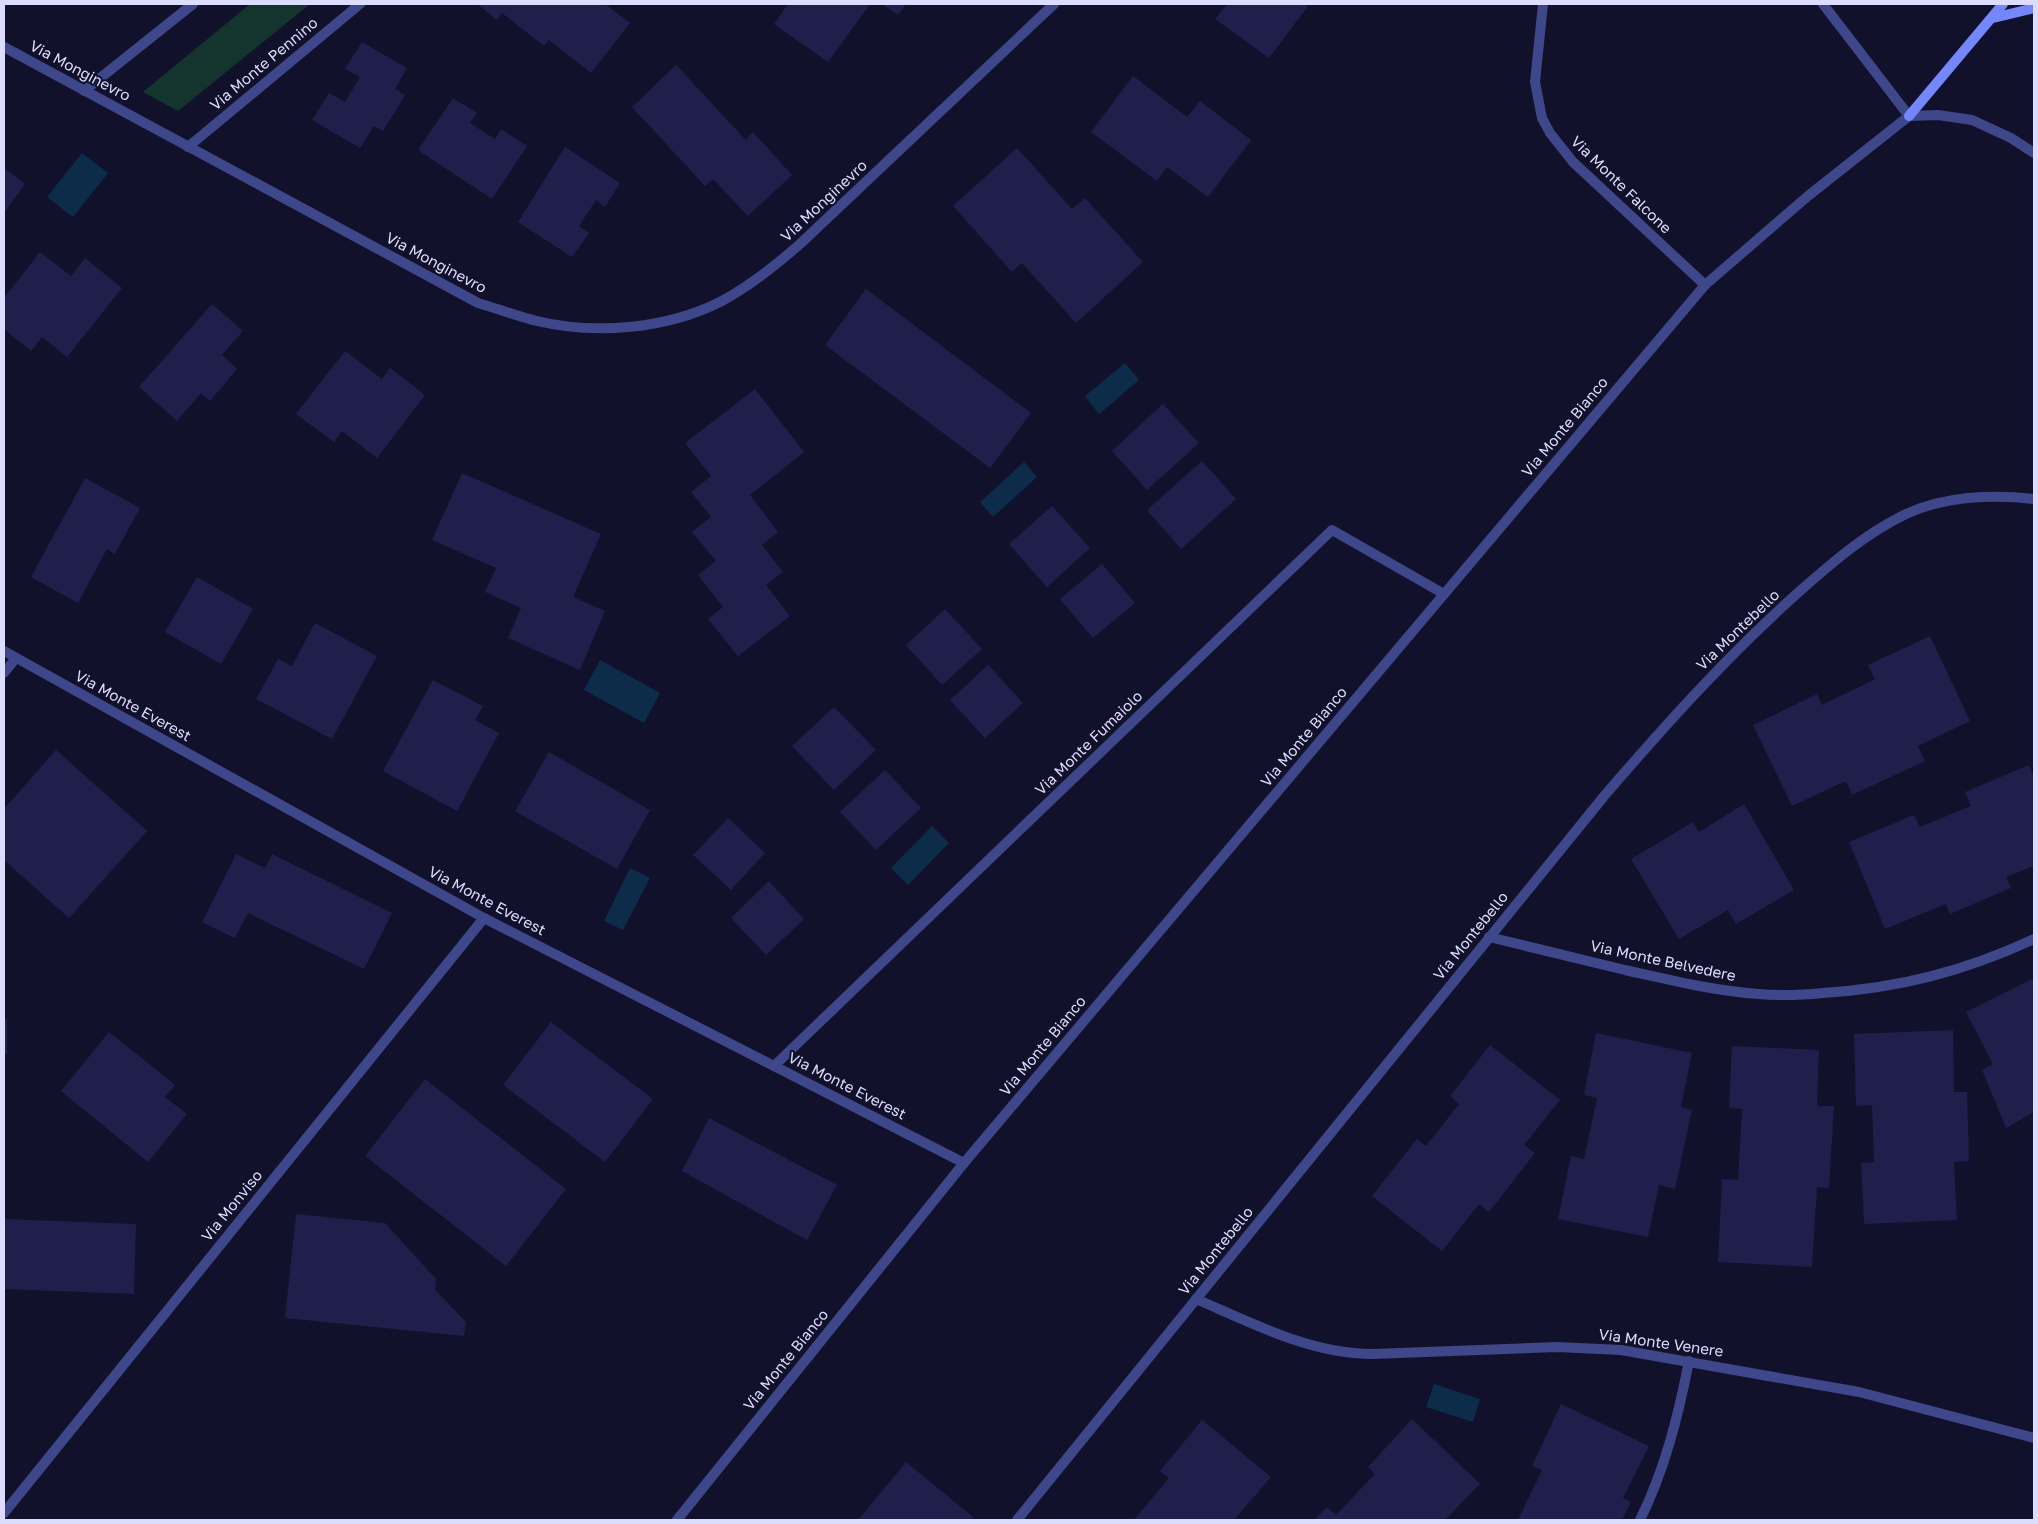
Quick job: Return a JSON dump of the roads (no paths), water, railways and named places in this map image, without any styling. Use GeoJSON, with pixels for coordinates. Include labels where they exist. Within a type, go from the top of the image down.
{"type":"FeatureCollection","features":[{"type":"Feature","properties":{"kind":"main road"},"geometry":{"type":"LineString","coordinates":[[1910,116],[2003,4]]}},
{"type":"Feature","properties":{"kind":"main road"},"geometry":{"type":"LineString","coordinates":[[1993,18],[2034,8]]}},
{"type":"Feature","properties":{"kind":"street"},"geometry":{"type":"LineString","coordinates":[[84,91],[193,4]]}},
{"type":"Feature","properties":{"kind":"street","name":"Via Monte Pennino"},"geometry":{"type":"LineString","coordinates":[[188,147],[360,4]]}},
{"type":"Feature","properties":{"kind":"street","name":"Via Monginevro"},"geometry":{"type":"LineString","coordinates":[[4,47],[478,303],[538,321],[598,328],[648,323],[674,318],[718,302],[751,283],[780,262],[1054,4]]}},
{"type":"Feature","properties":{"kind":"street","name":"Via Monte Falcone"},"geometry":{"type":"LineString","coordinates":[[1543,4],[1535,82],[1542,118],[1550,133],[1557,145],[1573,162],[1705,285]]}},
{"type":"Feature","properties":{"kind":"street"},"geometry":{"type":"LineString","coordinates":[[1823,4],[1910,116],[1938,115],[1972,120],[2011,138],[2034,153]]}},
{"type":"Feature","properties":{"kind":"street","name":"Via Monte Bianco"},"geometry":{"type":"LineString","coordinates":[[677,1520],[964,1162],[1705,285],[1808,196],[1910,116]]}},
{"type":"Feature","properties":{"kind":"street","name":"Via Montebello"},"geometry":{"type":"LineString","coordinates":[[1017,1520],[1605,795],[1680,709],[1762,624],[1836,559],[1869,534],[1905,514],[1957,500],[1992,497],[2034,499]]}},
{"type":"Feature","properties":{"kind":"street","name":"Via Monte Fumaiolo"},"geometry":{"type":"LineString","coordinates":[[774,1066],[1332,530],[1444,594]]}},
{"type":"Feature","properties":{"kind":"street","name":"Via Monte Everest"},"geometry":{"type":"LineString","coordinates":[[4,651],[484,918],[964,1162]]}},
{"type":"Feature","properties":{"kind":"street"},"geometry":{"type":"LineString","coordinates":[[4,673],[16,658]]}},
{"type":"Feature","properties":{"kind":"street","name":"Via Monviso"},"geometry":{"type":"LineString","coordinates":[[4,1513],[484,918]]}},
{"type":"Feature","properties":{"kind":"street","name":"Via Monte Belvedere"},"geometry":{"type":"LineString","coordinates":[[1489,937],[1688,984],[1740,992],[1780,995],[1852,992],[1909,983],[1977,963],[2034,939]]}},
{"type":"Feature","properties":{"kind":"street","name":"Via Monte Venere"},"geometry":{"type":"LineString","coordinates":[[1196,1299],[1284,1336],[1343,1353],[1372,1354],[1564,1347],[1621,1350],[1859,1392],[2034,1438]]}},
{"type":"Feature","properties":{"kind":"street"},"geometry":{"type":"LineString","coordinates":[[1640,1520],[1657,1482],[1674,1434],[1689,1361]]}},
{"type":"Feature","properties":{"kind":"water"},"geometry":{"type":"Polygon","coordinates":[[[82,153],[108,173],[73,217],[47,197],[82,153]]]}},
{"type":"Feature","properties":{"kind":"water"},"geometry":{"type":"Polygon","coordinates":[[[1125,363],[1139,380],[1099,414],[1085,396],[1125,363]]]}},
{"type":"Feature","properties":{"kind":"water"},"geometry":{"type":"Polygon","coordinates":[[[1024,462],[1037,477],[993,517],[980,502],[1024,462]]]}},
{"type":"Feature","properties":{"kind":"water"},"geometry":{"type":"Polygon","coordinates":[[[600,660],[660,693],[644,723],[584,690],[600,660]]]}},
{"type":"Feature","properties":{"kind":"water"},"geometry":{"type":"Polygon","coordinates":[[[932,826],[949,843],[908,885],[891,868],[932,826]]]}},
{"type":"Feature","properties":{"kind":"water"},"geometry":{"type":"Polygon","coordinates":[[[630,868],[650,878],[623,930],[604,921],[630,868]]]}},
{"type":"Feature","properties":{"kind":"water"},"geometry":{"type":"Polygon","coordinates":[[[1434,1384],[1480,1399],[1473,1422],[1426,1407],[1434,1384]]]}}]}
